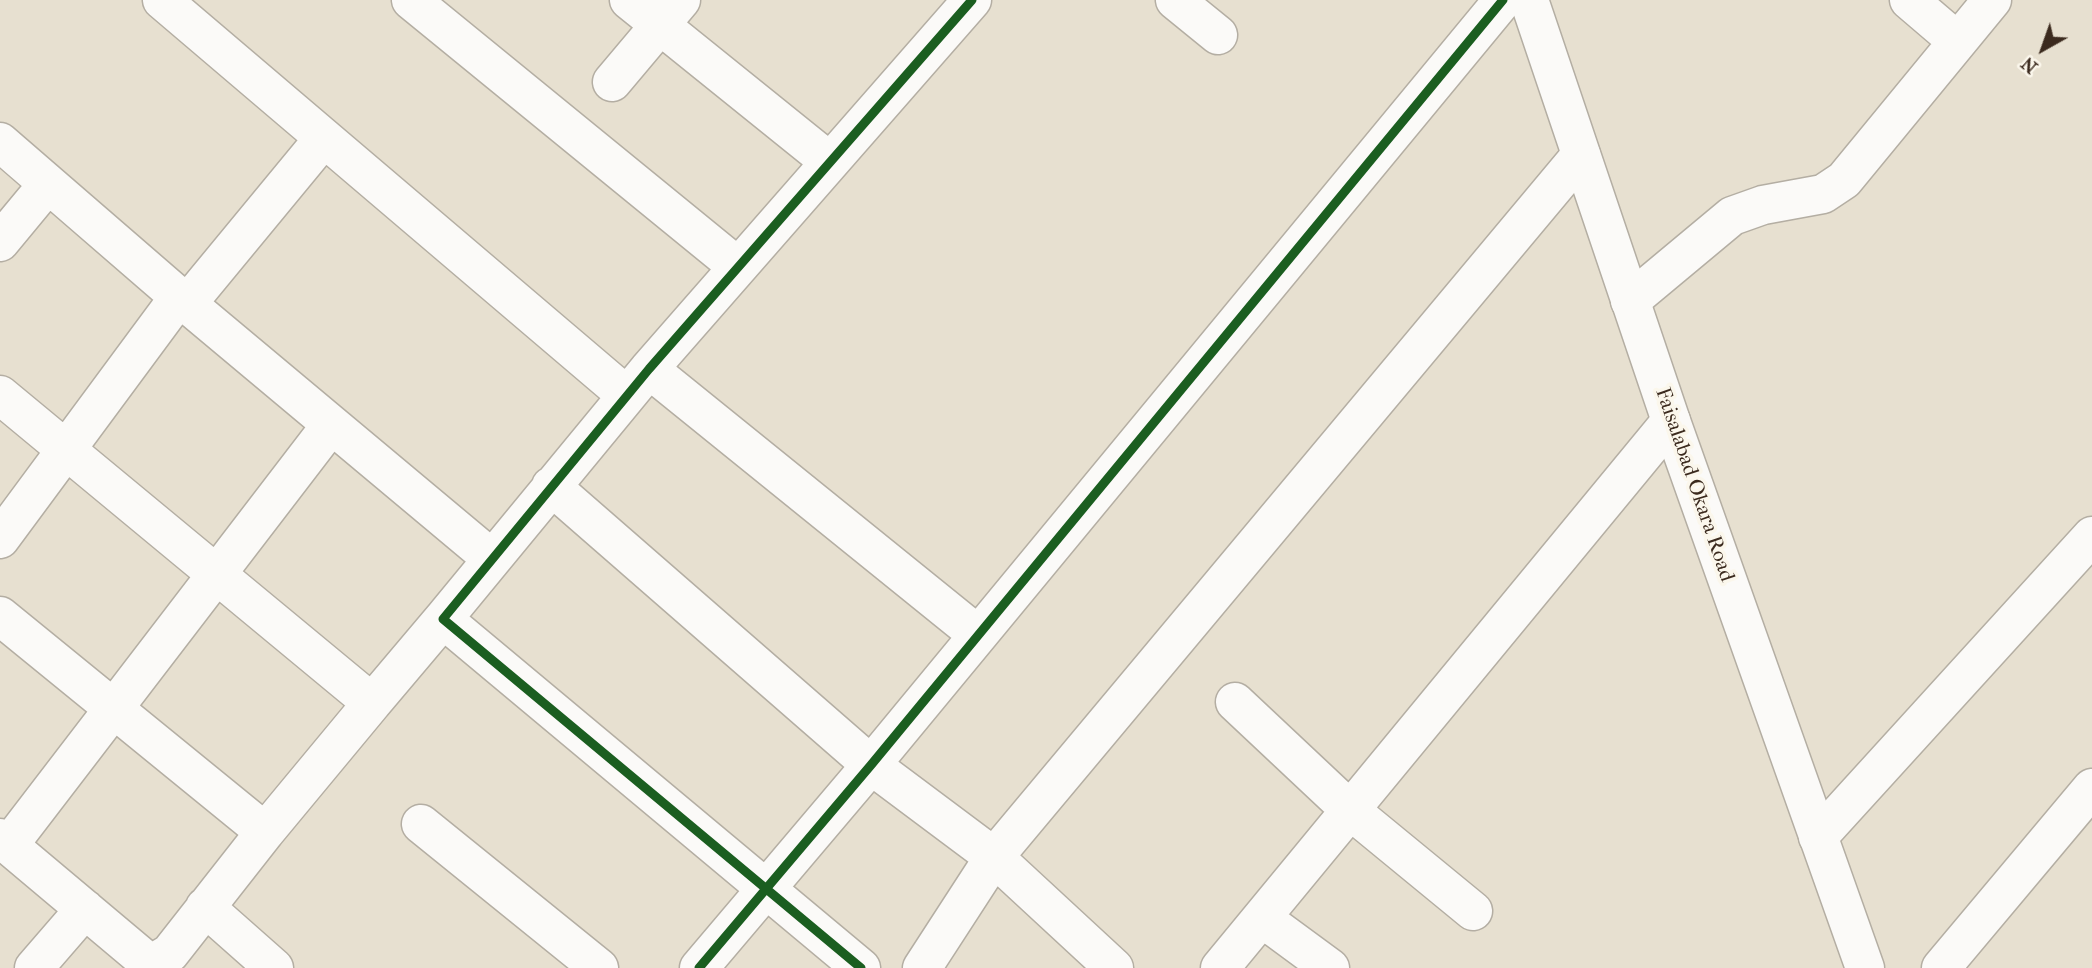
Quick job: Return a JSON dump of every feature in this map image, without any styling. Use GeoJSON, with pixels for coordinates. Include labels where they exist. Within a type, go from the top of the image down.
{"type":"FeatureCollection","features":[{"type":"Feature","properties":{"kind":"street"},"geometry":{"type":"LineString","coordinates":[[162,0],[324,138],[638,382],[978,635]]}},
{"type":"Feature","properties":{"kind":"street"},"geometry":{"type":"LineString","coordinates":[[411,0],[738,267]]}},
{"type":"Feature","properties":{"kind":"street"},"geometry":{"type":"LineString","coordinates":[[629,0],[670,13],[830,162]]}},
{"type":"Feature","properties":{"kind":"street"},"geometry":{"type":"LineString","coordinates":[[331,425],[113,708],[5,841],[144,959],[157,961],[170,953],[265,832],[638,382],[972,0]]}},
{"type":"Feature","properties":{"kind":"street"},"geometry":{"type":"LineString","coordinates":[[1175,0],[1218,35]]}},
{"type":"Feature","properties":{"kind":"street"},"geometry":{"type":"LineString","coordinates":[[699,968],[871,765],[1503,0]]}},
{"type":"Feature","properties":{"kind":"street","name":"Faisalabad Okara Road"},"geometry":{"type":"LineString","coordinates":[[1529,0],[1671,421],[1864,968]]}},
{"type":"Feature","properties":{"kind":"street"},"geometry":{"type":"LineString","coordinates":[[1909,0],[1957,41]]}},
{"type":"Feature","properties":{"kind":"street"},"geometry":{"type":"LineString","coordinates":[[1630,301],[1732,216],[1763,205],[1823,194],[1844,180],[1992,0]]}},
{"type":"Feature","properties":{"kind":"street"},"geometry":{"type":"LineString","coordinates":[[612,82],[670,13]]}},
{"type":"Feature","properties":{"kind":"street"},"geometry":{"type":"LineString","coordinates":[[0,539],[183,301],[324,138]]}},
{"type":"Feature","properties":{"kind":"street"},"geometry":{"type":"LineString","coordinates":[[0,142],[183,301],[491,558]]}},
{"type":"Feature","properties":{"kind":"street"},"geometry":{"type":"LineString","coordinates":[[922,968],[994,857],[1581,155]]}},
{"type":"Feature","properties":{"kind":"street"},"geometry":{"type":"LineString","coordinates":[[0,242],[48,184]]}},
{"type":"Feature","properties":{"kind":"street"},"geometry":{"type":"LineString","coordinates":[[0,395],[372,703]]}},
{"type":"Feature","properties":{"kind":"street"},"geometry":{"type":"LineString","coordinates":[[1220,968],[1671,421]]}},
{"type":"Feature","properties":{"kind":"street"},"geometry":{"type":"LineString","coordinates":[[551,486],[871,765],[994,857],[1114,968]]}},
{"type":"Feature","properties":{"kind":"street"},"geometry":{"type":"LineString","coordinates":[[1818,837],[2092,536]]}},
{"type":"Feature","properties":{"kind":"street"},"geometry":{"type":"LineString","coordinates":[[0,616],[265,832]]}},
{"type":"Feature","properties":{"kind":"street"},"geometry":{"type":"LineString","coordinates":[[443,619],[861,968]]}},
{"type":"Feature","properties":{"kind":"street"},"geometry":{"type":"LineString","coordinates":[[1235,702],[1350,810],[1473,911]]}},
{"type":"Feature","properties":{"kind":"street"},"geometry":{"type":"LineString","coordinates":[[1941,968],[2092,788]]}},
{"type":"Feature","properties":{"kind":"street"},"geometry":{"type":"LineString","coordinates":[[421,824],[598,968]]}},
{"type":"Feature","properties":{"kind":"street"},"geometry":{"type":"LineString","coordinates":[[205,907],[274,968]]}},
{"type":"Feature","properties":{"kind":"street"},"geometry":{"type":"LineString","coordinates":[[34,968],[85,909]]}},
{"type":"Feature","properties":{"kind":"street"},"geometry":{"type":"LineString","coordinates":[[1262,918],[1330,968]]}},
{"type":"Feature","properties":{"kind":"cycle path"},"geometry":{"type":"LineString","coordinates":[[861,968],[443,619],[649,369],[972,0]]}},
{"type":"Feature","properties":{"kind":"cycle path"},"geometry":{"type":"LineString","coordinates":[[699,968],[871,765],[1503,0]]}}]}
